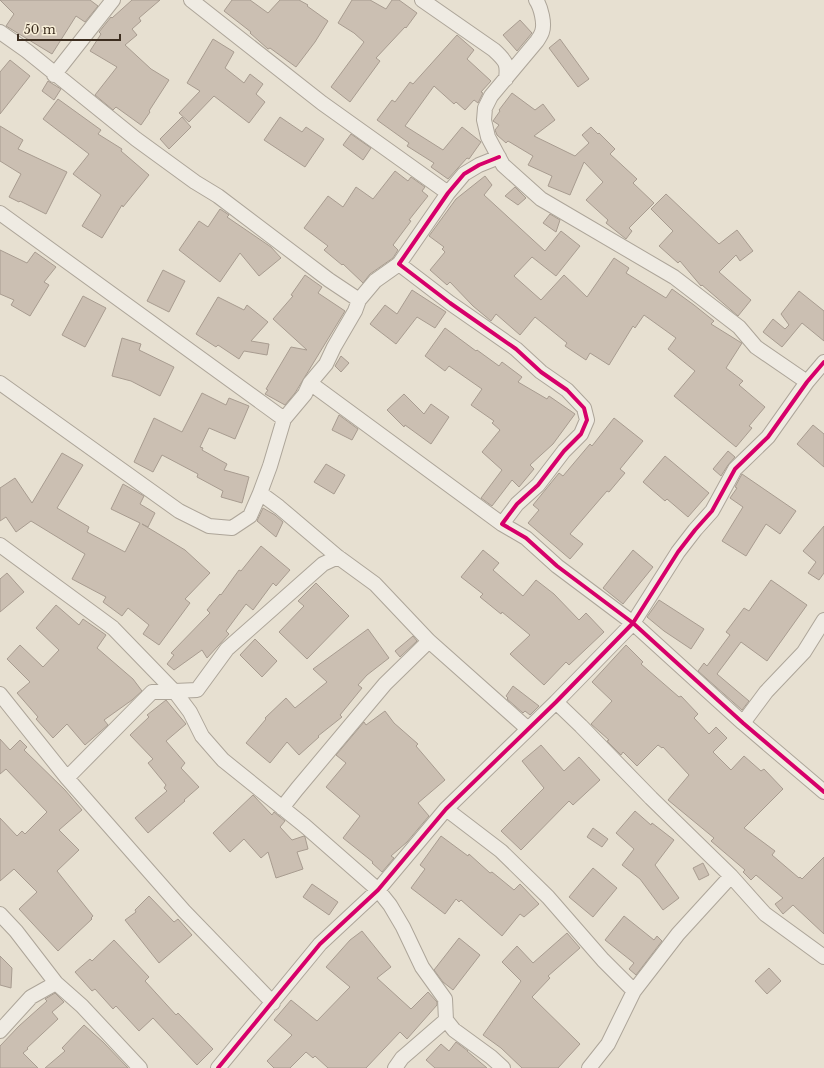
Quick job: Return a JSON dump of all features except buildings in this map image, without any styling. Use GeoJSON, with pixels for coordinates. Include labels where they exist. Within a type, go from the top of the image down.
{"type":"FeatureCollection","features":[{"type":"Feature","properties":{"kind":"street"},"geometry":{"type":"LineString","coordinates":[[54,75],[113,0]]}},
{"type":"Feature","properties":{"kind":"street"},"geometry":{"type":"LineString","coordinates":[[191,0],[322,103],[448,193]]}},
{"type":"Feature","properties":{"kind":"street"},"geometry":{"type":"LineString","coordinates":[[422,0],[494,50],[503,59],[507,67],[506,79]]}},
{"type":"Feature","properties":{"kind":"street"},"geometry":{"type":"LineString","coordinates":[[536,0],[539,3],[543,31],[537,41],[491,96],[485,108],[484,120],[488,137],[508,170],[541,199],[674,277],[739,327],[756,347],[807,382]]}},
{"type":"Feature","properties":{"kind":"street"},"geometry":{"type":"LineString","coordinates":[[0,32],[136,139],[224,201],[329,280],[359,300]]}},
{"type":"Feature","properties":{"kind":"street"},"geometry":{"type":"LineString","coordinates":[[0,383],[179,511],[209,526],[232,528],[250,516],[270,466],[284,419],[305,394],[310,383],[326,364],[334,347],[355,312],[359,300],[375,281],[399,264],[448,193],[464,174],[479,165],[499,157]]}},
{"type":"Feature","properties":{"kind":"street"},"geometry":{"type":"LineString","coordinates":[[0,213],[284,419]]}},
{"type":"Feature","properties":{"kind":"street"},"geometry":{"type":"LineString","coordinates":[[399,264],[450,303],[516,350],[541,372],[567,390],[584,408],[587,420],[581,434],[564,451],[538,485],[517,504],[502,524]]}},
{"type":"Feature","properties":{"kind":"street"},"geometry":{"type":"LineString","coordinates":[[218,1068],[320,944],[378,890],[446,808],[528,730],[633,623],[678,552],[712,511],[735,469],[768,437],[807,382],[824,362]]}},
{"type":"Feature","properties":{"kind":"street"},"geometry":{"type":"LineString","coordinates":[[310,383],[502,524],[526,538],[557,566],[633,623],[743,723],[824,792]]}},
{"type":"Feature","properties":{"kind":"street"},"geometry":{"type":"LineString","coordinates":[[260,493],[279,507],[338,557],[376,584],[429,641],[528,730]]}},
{"type":"Feature","properties":{"kind":"street"},"geometry":{"type":"LineString","coordinates":[[0,545],[113,628],[175,692],[190,712],[202,736],[223,760],[378,890],[390,905],[403,927],[422,967],[445,999],[446,1020],[454,1030],[491,1057],[503,1068]]}},
{"type":"Feature","properties":{"kind":"street"},"geometry":{"type":"LineString","coordinates":[[67,778],[152,692],[197,690],[227,649],[323,564],[338,557]]}},
{"type":"Feature","properties":{"kind":"street"},"geometry":{"type":"LineString","coordinates":[[743,723],[766,692],[804,652],[824,620]]}},
{"type":"Feature","properties":{"kind":"street"},"geometry":{"type":"LineString","coordinates":[[282,808],[385,684],[429,641]]}},
{"type":"Feature","properties":{"kind":"street"},"geometry":{"type":"LineString","coordinates":[[0,694],[67,778],[184,911],[273,1003]]}},
{"type":"Feature","properties":{"kind":"street"},"geometry":{"type":"LineString","coordinates":[[556,702],[582,726],[651,798],[731,876],[765,914],[824,957]]}},
{"type":"Feature","properties":{"kind":"street"},"geometry":{"type":"LineString","coordinates":[[446,808],[501,851],[548,897],[603,960],[634,991]]}},
{"type":"Feature","properties":{"kind":"street"},"geometry":{"type":"LineString","coordinates":[[589,1068],[608,1044],[634,991],[678,934],[731,876]]}},
{"type":"Feature","properties":{"kind":"street"},"geometry":{"type":"LineString","coordinates":[[0,914],[16,931],[56,983],[82,1006],[140,1068]]}},
{"type":"Feature","properties":{"kind":"street"},"geometry":{"type":"LineString","coordinates":[[0,1032],[31,997],[56,983]]}},
{"type":"Feature","properties":{"kind":"street"},"geometry":{"type":"LineString","coordinates":[[395,1068],[402,1058],[446,1020]]}},
{"type":"Feature","properties":{"kind":"cycle path"},"geometry":{"type":"LineString","coordinates":[[499,157],[479,165],[464,174],[448,193],[399,264],[450,303],[516,349],[541,372],[567,390],[584,408],[587,420],[581,434],[564,451],[538,485],[517,504],[502,524],[526,538],[557,566],[633,623],[743,723],[824,792]]}},
{"type":"Feature","properties":{"kind":"cycle path"},"geometry":{"type":"LineString","coordinates":[[218,1068],[320,944],[378,890],[446,809],[556,702],[633,623],[678,552],[712,511],[735,469],[768,437],[807,382],[824,362]]}}]}
